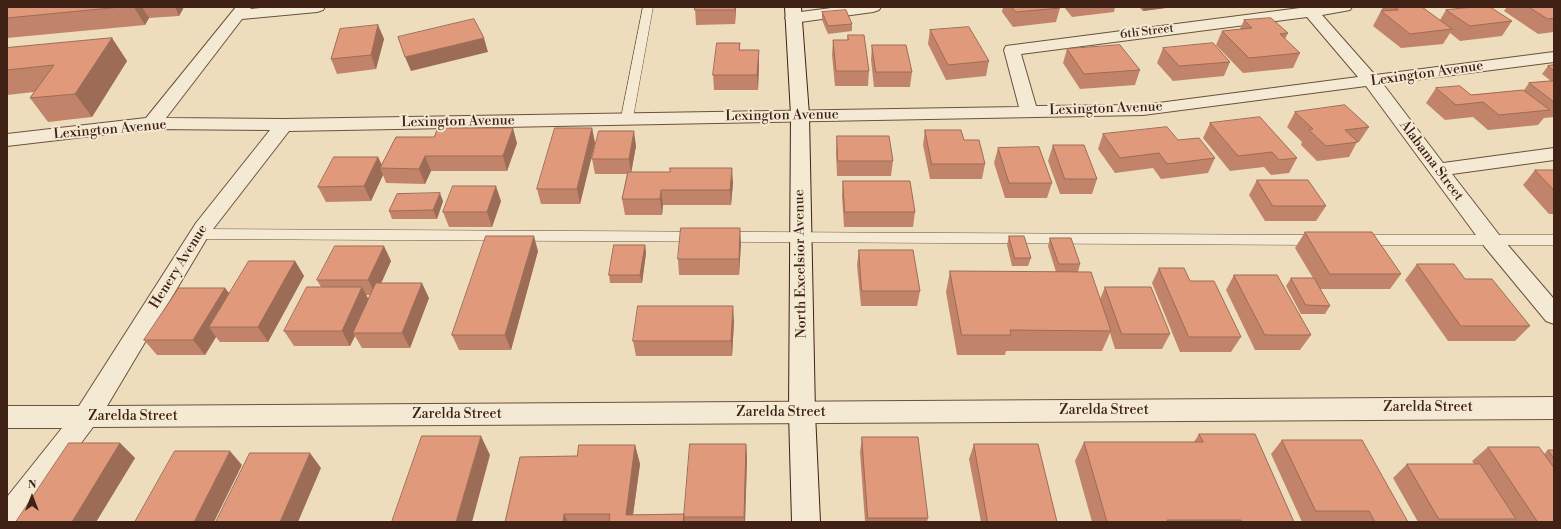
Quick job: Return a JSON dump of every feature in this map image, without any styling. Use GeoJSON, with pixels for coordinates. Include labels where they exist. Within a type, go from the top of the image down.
{"type":"FeatureCollection","features":[{"type":"Feature","properties":{"kind":"street"},"geometry":{"type":"LineString","coordinates":[[152,123],[242,11],[317,7]]}},
{"type":"Feature","properties":{"kind":"street"},"geometry":{"type":"LineString","coordinates":[[793,12],[873,7]]}},
{"type":"Feature","properties":{"kind":"street","name":"6th Street"},"geometry":{"type":"LineString","coordinates":[[1029,112],[1012,50],[1309,9],[1344,7]]}},
{"type":"Feature","properties":{"kind":"street","name":"Alabama Street"},"geometry":{"type":"LineString","coordinates":[[1309,9],[1371,81],[1492,241],[1554,315]]}},
{"type":"Feature","properties":{"kind":"street","name":"North Excelsior Avenue"},"geometry":{"type":"LineString","coordinates":[[793,12],[800,115],[802,412],[806,522]]}},
{"type":"Feature","properties":{"kind":"street","name":"Lexington Avenue"},"geometry":{"type":"LineString","coordinates":[[7,140],[152,123],[284,125],[1143,110],[1554,57]]}},
{"type":"Feature","properties":{"kind":"street","name":"Henery Avenue"},"geometry":{"type":"LineString","coordinates":[[7,519],[86,417],[199,234],[284,125]]}},
{"type":"Feature","properties":{"kind":"street"},"geometry":{"type":"LineString","coordinates":[[1438,170],[1554,154]]}},
{"type":"Feature","properties":{"kind":"street","name":"Zarelda Street"},"geometry":{"type":"LineString","coordinates":[[7,417],[1554,408]]}},
{"type":"Feature","properties":{"kind":"lane"},"geometry":{"type":"LineString","coordinates":[[627,118],[648,7]]}},
{"type":"Feature","properties":{"kind":"lane"},"geometry":{"type":"LineString","coordinates":[[199,234],[801,238],[1554,240]]}},
{"type":"Feature","properties":{"kind":"building"},"geometry":{"type":"Polygon","coordinates":[[[7,7],[121,7],[7,18],[7,7]]]}},
{"type":"Feature","properties":{"kind":"building"},"geometry":{"type":"Polygon","coordinates":[[[695,7],[735,7],[735,10],[695,10],[695,7]]]}},
{"type":"Feature","properties":{"kind":"building"},"geometry":{"type":"Polygon","coordinates":[[[1012,7],[1059,7],[1060,8],[1016,12],[1012,7]]]}},
{"type":"Feature","properties":{"kind":"building"},"geometry":{"type":"Polygon","coordinates":[[[1395,7],[1422,7],[1452,29],[1410,34],[1381,11],[1398,10],[1395,7]]]}},
{"type":"Feature","properties":{"kind":"building"},"geometry":{"type":"Polygon","coordinates":[[[1490,7],[1512,21],[1470,26],[1446,10],[1490,7]]]}},
{"type":"Feature","properties":{"kind":"building"},"geometry":{"type":"Polygon","coordinates":[[[1529,7],[1554,7],[1554,18],[1548,19],[1529,7]]]}},
{"type":"Feature","properties":{"kind":"building"},"geometry":{"type":"Polygon","coordinates":[[[846,10],[852,24],[828,26],[822,12],[846,10]]]}},
{"type":"Feature","properties":{"kind":"building"},"geometry":{"type":"Polygon","coordinates":[[[1271,18],[1288,33],[1280,34],[1300,53],[1249,58],[1222,31],[1252,28],[1244,20],[1271,18]]]}},
{"type":"Feature","properties":{"kind":"building"},"geometry":{"type":"Polygon","coordinates":[[[474,19],[484,38],[405,57],[398,37],[474,19]]]}},
{"type":"Feature","properties":{"kind":"building"},"geometry":{"type":"Polygon","coordinates":[[[378,25],[371,55],[331,59],[340,29],[378,25]]]}},
{"type":"Feature","properties":{"kind":"building"},"geometry":{"type":"Polygon","coordinates":[[[969,27],[989,61],[948,65],[930,30],[969,27]]]}},
{"type":"Feature","properties":{"kind":"building"},"geometry":{"type":"Polygon","coordinates":[[[848,35],[864,35],[869,71],[836,71],[833,40],[848,40],[848,35]]]}},
{"type":"Feature","properties":{"kind":"building"},"geometry":{"type":"Polygon","coordinates":[[[112,38],[75,94],[30,98],[54,65],[7,70],[7,48],[112,38]]]}},
{"type":"Feature","properties":{"kind":"building"},"geometry":{"type":"Polygon","coordinates":[[[717,43],[740,43],[739,50],[759,50],[757,75],[713,75],[717,43]]]}},
{"type":"Feature","properties":{"kind":"building"},"geometry":{"type":"Polygon","coordinates":[[[1213,43],[1230,62],[1179,66],[1163,48],[1213,43]]]}},
{"type":"Feature","properties":{"kind":"building"},"geometry":{"type":"Polygon","coordinates":[[[872,45],[906,45],[912,72],[876,72],[872,45]]]}},
{"type":"Feature","properties":{"kind":"building"},"geometry":{"type":"Polygon","coordinates":[[[1120,45],[1140,70],[1084,74],[1067,49],[1120,45]]]}},
{"type":"Feature","properties":{"kind":"building"},"geometry":{"type":"Polygon","coordinates":[[[1554,65],[1554,71],[1548,66],[1554,65]]]}},
{"type":"Feature","properties":{"kind":"building"},"geometry":{"type":"Polygon","coordinates":[[[1554,81],[1554,102],[1529,83],[1554,81]]]}},
{"type":"Feature","properties":{"kind":"building"},"geometry":{"type":"Polygon","coordinates":[[[1460,86],[1471,95],[1523,90],[1550,110],[1499,115],[1483,102],[1456,105],[1436,88],[1460,86]]]}},
{"type":"Feature","properties":{"kind":"building"},"geometry":{"type":"Polygon","coordinates":[[[1345,105],[1369,127],[1345,130],[1358,142],[1326,146],[1309,130],[1313,129],[1295,112],[1345,105]]]}},
{"type":"Feature","properties":{"kind":"building"},"geometry":{"type":"Polygon","coordinates":[[[1260,117],[1297,158],[1279,160],[1272,152],[1238,156],[1210,123],[1260,117]]]}},
{"type":"Feature","properties":{"kind":"building"},"geometry":{"type":"Polygon","coordinates":[[[1167,127],[1178,140],[1199,138],[1215,158],[1167,164],[1159,153],[1120,158],[1103,134],[1167,127]]]}},
{"type":"Feature","properties":{"kind":"building"},"geometry":{"type":"Polygon","coordinates":[[[438,128],[513,128],[503,156],[425,156],[419,169],[380,168],[396,137],[434,137],[438,128]]]}},
{"type":"Feature","properties":{"kind":"building"},"geometry":{"type":"Polygon","coordinates":[[[555,128],[592,128],[577,189],[537,189],[555,128]]]}},
{"type":"Feature","properties":{"kind":"building"},"geometry":{"type":"Polygon","coordinates":[[[925,130],[961,130],[964,140],[979,140],[985,164],[932,164],[925,130]]]}},
{"type":"Feature","properties":{"kind":"building"},"geometry":{"type":"Polygon","coordinates":[[[599,131],[634,131],[629,159],[592,159],[599,131]]]}},
{"type":"Feature","properties":{"kind":"building"},"geometry":{"type":"Polygon","coordinates":[[[837,136],[889,136],[893,161],[838,161],[837,136]]]}},
{"type":"Feature","properties":{"kind":"building"},"geometry":{"type":"Polygon","coordinates":[[[1053,145],[1084,145],[1097,179],[1065,179],[1053,145]]]}},
{"type":"Feature","properties":{"kind":"building"},"geometry":{"type":"Polygon","coordinates":[[[1039,147],[1052,183],[1009,183],[998,148],[1039,147]]]}},
{"type":"Feature","properties":{"kind":"building"},"geometry":{"type":"Polygon","coordinates":[[[334,157],[378,157],[364,186],[318,187],[334,157]]]}},
{"type":"Feature","properties":{"kind":"building"},"geometry":{"type":"Polygon","coordinates":[[[670,168],[732,168],[730,190],[661,190],[660,199],[622,199],[628,172],[670,172],[670,168]]]}},
{"type":"Feature","properties":{"kind":"building"},"geometry":{"type":"Polygon","coordinates":[[[1535,170],[1554,170],[1554,190],[1535,170]]]}},
{"type":"Feature","properties":{"kind":"building"},"geometry":{"type":"Polygon","coordinates":[[[1257,180],[1308,180],[1326,206],[1273,206],[1257,180]]]}},
{"type":"Feature","properties":{"kind":"building"},"geometry":{"type":"Polygon","coordinates":[[[843,181],[910,181],[915,212],[845,212],[843,181]]]}},
{"type":"Feature","properties":{"kind":"building"},"geometry":{"type":"Polygon","coordinates":[[[453,186],[496,186],[487,212],[443,212],[453,186]]]}},
{"type":"Feature","properties":{"kind":"building"},"geometry":{"type":"Polygon","coordinates":[[[440,193],[433,210],[389,211],[397,194],[440,193]]]}},
{"type":"Feature","properties":{"kind":"building"},"geometry":{"type":"Polygon","coordinates":[[[681,228],[740,228],[739,259],[678,259],[681,228]]]}},
{"type":"Feature","properties":{"kind":"building"},"geometry":{"type":"Polygon","coordinates":[[[1305,232],[1372,232],[1401,274],[1330,274],[1305,232]]]}},
{"type":"Feature","properties":{"kind":"building"},"geometry":{"type":"Polygon","coordinates":[[[486,236],[534,236],[505,335],[452,335],[486,236]]]}},
{"type":"Feature","properties":{"kind":"building"},"geometry":{"type":"Polygon","coordinates":[[[1009,236],[1024,236],[1031,258],[1015,258],[1009,236]]]}},
{"type":"Feature","properties":{"kind":"building"},"geometry":{"type":"Polygon","coordinates":[[[1050,238],[1071,238],[1080,264],[1059,264],[1050,238]]]}},
{"type":"Feature","properties":{"kind":"building"},"geometry":{"type":"Polygon","coordinates":[[[614,245],[645,245],[640,275],[609,275],[614,245]]]}},
{"type":"Feature","properties":{"kind":"building"},"geometry":{"type":"Polygon","coordinates":[[[335,246],[384,246],[368,280],[317,280],[335,246]]]}},
{"type":"Feature","properties":{"kind":"building"},"geometry":{"type":"Polygon","coordinates":[[[859,250],[913,250],[920,291],[862,291],[859,250]]]}},
{"type":"Feature","properties":{"kind":"building"},"geometry":{"type":"Polygon","coordinates":[[[249,261],[295,261],[258,327],[209,327],[249,261]]]}},
{"type":"Feature","properties":{"kind":"building"},"geometry":{"type":"Polygon","coordinates":[[[1417,264],[1454,264],[1465,279],[1492,279],[1530,326],[1461,326],[1417,264]]]}},
{"type":"Feature","properties":{"kind":"building"},"geometry":{"type":"Polygon","coordinates":[[[1159,268],[1184,268],[1190,281],[1214,281],[1241,337],[1189,337],[1159,268]]]}},
{"type":"Feature","properties":{"kind":"building"},"geometry":{"type":"Polygon","coordinates":[[[950,271],[1091,272],[1111,331],[1010,330],[1011,335],[962,335],[950,271]]]}},
{"type":"Feature","properties":{"kind":"building"},"geometry":{"type":"Polygon","coordinates":[[[1234,275],[1277,275],[1311,335],[1265,335],[1234,275]]]}},
{"type":"Feature","properties":{"kind":"building"},"geometry":{"type":"Polygon","coordinates":[[[1291,278],[1314,278],[1330,306],[1306,305],[1291,278]]]}},
{"type":"Feature","properties":{"kind":"building"},"geometry":{"type":"Polygon","coordinates":[[[376,283],[422,283],[402,333],[353,333],[376,283]]]}},
{"type":"Feature","properties":{"kind":"building"},"geometry":{"type":"Polygon","coordinates":[[[307,287],[362,287],[342,331],[284,331],[307,287]]]}},
{"type":"Feature","properties":{"kind":"building"},"geometry":{"type":"Polygon","coordinates":[[[1105,287],[1151,287],[1170,334],[1122,334],[1105,287]]]}},
{"type":"Feature","properties":{"kind":"building"},"geometry":{"type":"Polygon","coordinates":[[[179,288],[225,288],[193,340],[144,340],[179,288]]]}},
{"type":"Feature","properties":{"kind":"building"},"geometry":{"type":"Polygon","coordinates":[[[638,306],[733,306],[731,341],[633,341],[638,306]]]}},
{"type":"Feature","properties":{"kind":"building"},"geometry":{"type":"Polygon","coordinates":[[[1199,434],[1255,434],[1294,522],[1167,520],[1168,522],[1107,522],[1084,442],[1203,442],[1199,434]]]}},
{"type":"Feature","properties":{"kind":"building"},"geometry":{"type":"Polygon","coordinates":[[[422,436],[481,436],[456,522],[392,522],[422,436]]]}},
{"type":"Feature","properties":{"kind":"building"},"geometry":{"type":"Polygon","coordinates":[[[862,437],[918,437],[928,518],[868,518],[862,437]]]}},
{"type":"Feature","properties":{"kind":"building"},"geometry":{"type":"Polygon","coordinates":[[[1282,440],[1362,440],[1408,522],[1375,522],[1369,511],[1316,511],[1282,440]]]}},
{"type":"Feature","properties":{"kind":"building"},"geometry":{"type":"Polygon","coordinates":[[[69,443],[120,443],[72,522],[16,522],[69,443]]]}},
{"type":"Feature","properties":{"kind":"building"},"geometry":{"type":"Polygon","coordinates":[[[690,444],[746,444],[744,517],[684,517],[690,444]]]}},
{"type":"Feature","properties":{"kind":"building"},"geometry":{"type":"Polygon","coordinates":[[[974,444],[1038,444],[1057,522],[988,522],[974,444]]]}},
{"type":"Feature","properties":{"kind":"building"},"geometry":{"type":"Polygon","coordinates":[[[579,445],[635,445],[626,515],[684,514],[683,522],[609,522],[610,514],[564,514],[563,522],[505,522],[520,457],[577,456],[579,445]]]}},
{"type":"Feature","properties":{"kind":"building"},"geometry":{"type":"Polygon","coordinates":[[[1488,447],[1539,447],[1554,468],[1554,522],[1538,522],[1488,447]]]}},
{"type":"Feature","properties":{"kind":"building"},"geometry":{"type":"Polygon","coordinates":[[[1548,450],[1554,450],[1554,458],[1548,450]]]}},
{"type":"Feature","properties":{"kind":"building"},"geometry":{"type":"Polygon","coordinates":[[[175,451],[230,451],[194,522],[135,522],[175,451]]]}},
{"type":"Feature","properties":{"kind":"building"},"geometry":{"type":"Polygon","coordinates":[[[250,453],[310,453],[280,522],[216,522],[250,453]]]}},
{"type":"Feature","properties":{"kind":"building"},"geometry":{"type":"Polygon","coordinates":[[[1407,464],[1480,464],[1516,519],[1439,519],[1407,464]]]}}]}
